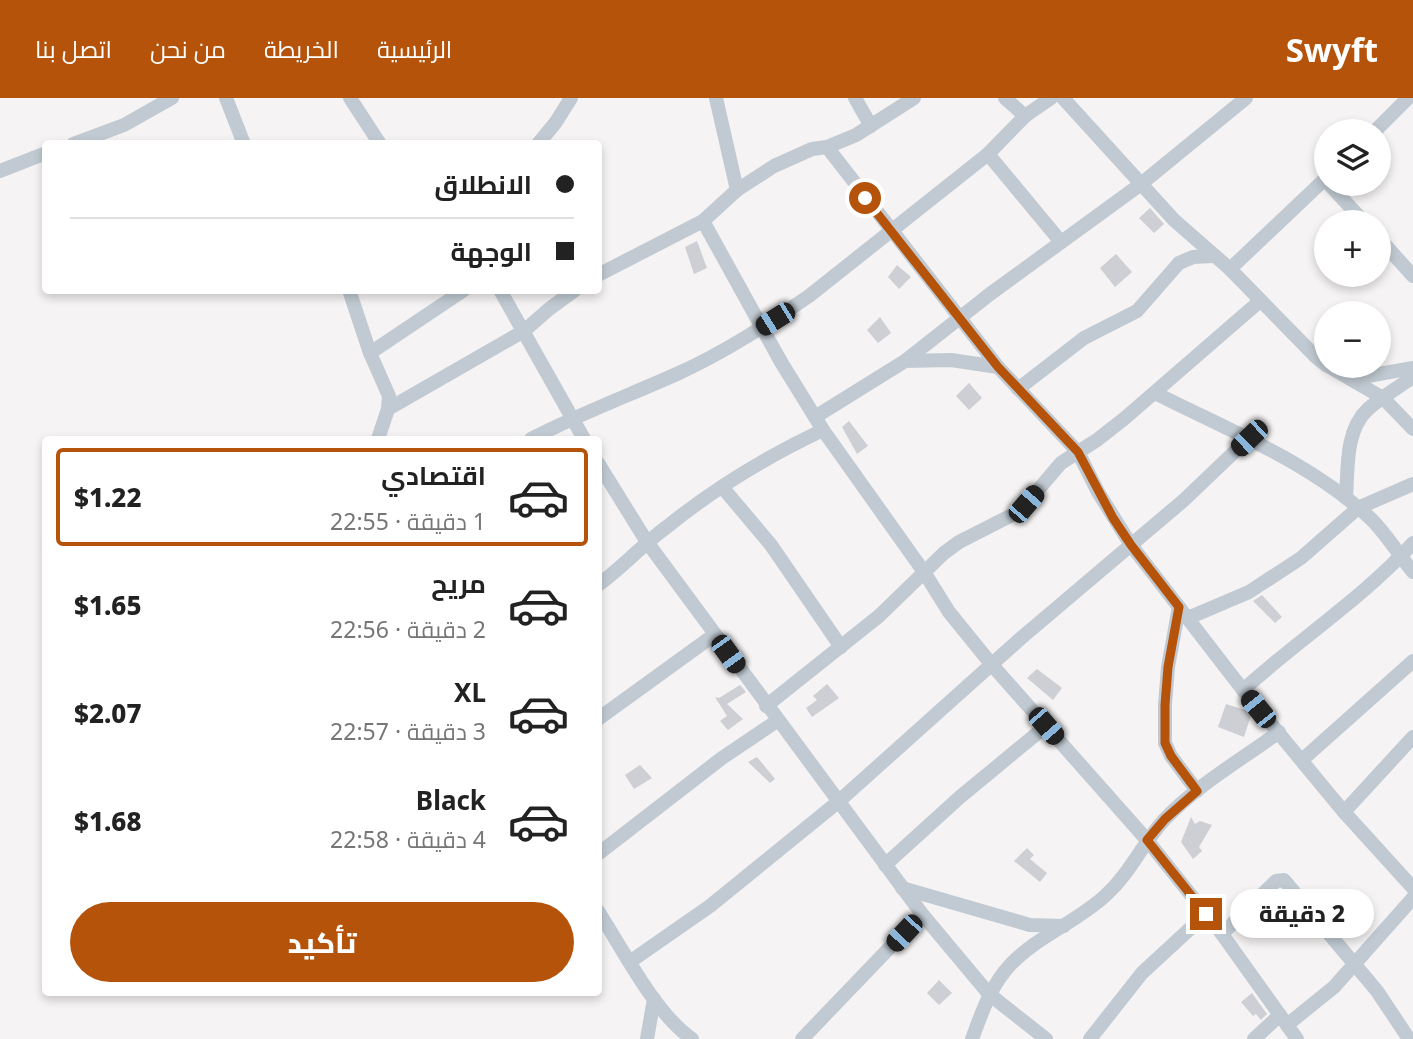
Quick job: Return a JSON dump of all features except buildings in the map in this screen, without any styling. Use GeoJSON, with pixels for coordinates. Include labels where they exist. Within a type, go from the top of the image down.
{"type":"FeatureCollection","features":[{"type":"Feature","properties":{"kind":"street"},"geometry":{"type":"LineString","coordinates":[[84,140],[124,125],[172,98]]}},
{"type":"Feature","properties":{"kind":"street"},"geometry":{"type":"LineString","coordinates":[[226,98],[242,140]]}},
{"type":"Feature","properties":{"kind":"street"},"geometry":{"type":"LineString","coordinates":[[350,98],[377,140]]}},
{"type":"Feature","properties":{"kind":"street"},"geometry":{"type":"LineString","coordinates":[[541,140],[571,98]]}},
{"type":"Feature","properties":{"kind":"street"},"geometry":{"type":"LineString","coordinates":[[716,98],[737,190]]}},
{"type":"Feature","properties":{"kind":"street"},"geometry":{"type":"LineString","coordinates":[[855,98],[872,126]]}},
{"type":"Feature","properties":{"kind":"street"},"geometry":{"type":"LineString","coordinates":[[602,273],[704,221],[737,190],[765,171],[793,156],[827,147],[872,126],[914,98]]}},
{"type":"Feature","properties":{"kind":"street"},"geometry":{"type":"LineString","coordinates":[[1005,98],[1024,116]]}},
{"type":"Feature","properties":{"kind":"street"},"geometry":{"type":"LineString","coordinates":[[537,436],[682,372],[762,328],[809,296],[891,232],[988,154],[1024,116],[1051,98]]}},
{"type":"Feature","properties":{"kind":"street"},"geometry":{"type":"LineString","coordinates":[[1063,98],[1174,220],[1230,269],[1314,355]]}},
{"type":"Feature","properties":{"kind":"street"},"geometry":{"type":"LineString","coordinates":[[602,582],[632,559],[669,524],[819,424],[905,361],[1141,184],[1246,98]]}},
{"type":"Feature","properties":{"kind":"street"},"geometry":{"type":"LineString","coordinates":[[1387,119],[1408,98]]}},
{"type":"Feature","properties":{"kind":"street"},"geometry":{"type":"LineString","coordinates":[[827,147],[998,367],[1078,452],[1098,492],[1131,545],[1243,690],[1344,812],[1410,879]]}},
{"type":"Feature","properties":{"kind":"street"},"geometry":{"type":"LineString","coordinates":[[988,154],[1061,242]]}},
{"type":"Feature","properties":{"kind":"street"},"geometry":{"type":"LineString","coordinates":[[0,171],[42,155]]}},
{"type":"Feature","properties":{"kind":"street"},"geometry":{"type":"LineString","coordinates":[[1230,269],[1314,193]]}},
{"type":"Feature","properties":{"kind":"street"},"geometry":{"type":"LineString","coordinates":[[1341,196],[1353,210]]}},
{"type":"Feature","properties":{"kind":"street"},"geometry":{"type":"LineString","coordinates":[[704,221],[762,328],[819,424],[924,572],[949,612],[992,665],[1147,840],[1222,934],[1297,1039]]}},
{"type":"Feature","properties":{"kind":"street"},"geometry":{"type":"LineString","coordinates":[[1391,251],[1413,276]]}},
{"type":"Feature","properties":{"kind":"street"},"geometry":{"type":"LineString","coordinates":[[1018,389],[1084,338],[1138,310],[1179,263],[1193,257],[1214,256]]}},
{"type":"Feature","properties":{"kind":"street"},"geometry":{"type":"LineString","coordinates":[[350,294],[370,353],[390,396],[379,436]]}},
{"type":"Feature","properties":{"kind":"street"},"geometry":{"type":"LineString","coordinates":[[370,353],[458,294]]}},
{"type":"Feature","properties":{"kind":"street"},"geometry":{"type":"LineString","coordinates":[[502,294],[582,436]]}},
{"type":"Feature","properties":{"kind":"street"},"geometry":{"type":"LineString","coordinates":[[388,409],[524,331],[570,294]]}},
{"type":"Feature","properties":{"kind":"street"},"geometry":{"type":"LineString","coordinates":[[766,706],[887,610],[924,572],[959,542],[1014,514],[1053,471],[1155,393],[1260,301]]}},
{"type":"Feature","properties":{"kind":"street"},"geometry":{"type":"LineString","coordinates":[[905,361],[960,361],[998,367]]}},
{"type":"Feature","properties":{"kind":"street"},"geometry":{"type":"LineString","coordinates":[[1351,379],[1413,368]]}},
{"type":"Feature","properties":{"kind":"street"},"geometry":{"type":"LineString","coordinates":[[1346,498],[1355,425],[1368,409],[1413,377]]}},
{"type":"Feature","properties":{"kind":"street"},"geometry":{"type":"LineString","coordinates":[[1351,379],[1383,398],[1413,429]]}},
{"type":"Feature","properties":{"kind":"street"},"geometry":{"type":"LineString","coordinates":[[1155,393],[1249,438],[1287,459],[1346,498],[1373,521],[1413,572]]}},
{"type":"Feature","properties":{"kind":"street"},"geometry":{"type":"LineString","coordinates":[[631,961],[710,906],[838,802],[1184,500],[1249,438]]}},
{"type":"Feature","properties":{"kind":"street"},"geometry":{"type":"LineString","coordinates":[[602,469],[647,542],[922,914],[989,994],[1046,1039]]}},
{"type":"Feature","properties":{"kind":"street"},"geometry":{"type":"LineString","coordinates":[[1183,612],[1229,602],[1280,573],[1358,508],[1413,484]]}},
{"type":"Feature","properties":{"kind":"street"},"geometry":{"type":"LineString","coordinates":[[723,488],[771,545],[841,648]]}},
{"type":"Feature","properties":{"kind":"street"},"geometry":{"type":"LineString","coordinates":[[1243,690],[1400,557],[1413,542]]}},
{"type":"Feature","properties":{"kind":"street"},"geometry":{"type":"LineString","coordinates":[[1183,612],[1168,667],[1165,743],[1171,756],[1197,791]]}},
{"type":"Feature","properties":{"kind":"street"},"geometry":{"type":"LineString","coordinates":[[602,716],[715,635]]}},
{"type":"Feature","properties":{"kind":"street"},"geometry":{"type":"LineString","coordinates":[[1302,760],[1413,661]]}},
{"type":"Feature","properties":{"kind":"street"},"geometry":{"type":"LineString","coordinates":[[602,851],[722,758],[777,720]]}},
{"type":"Feature","properties":{"kind":"street"},"geometry":{"type":"LineString","coordinates":[[885,864],[1046,726]]}},
{"type":"Feature","properties":{"kind":"street"},"geometry":{"type":"LineString","coordinates":[[972,1039],[989,994],[1010,965],[1090,909],[1112,889],[1140,856],[1147,840],[1165,819],[1197,791],[1279,732]]}},
{"type":"Feature","properties":{"kind":"street"},"geometry":{"type":"LineString","coordinates":[[1344,812],[1413,737]]}},
{"type":"Feature","properties":{"kind":"street"},"geometry":{"type":"LineString","coordinates":[[1222,934],[1280,879],[1284,880],[1385,1001],[1409,1039]]}},
{"type":"Feature","properties":{"kind":"street"},"geometry":{"type":"LineString","coordinates":[[902,888],[1030,925],[1065,926]]}},
{"type":"Feature","properties":{"kind":"street"},"geometry":{"type":"LineString","coordinates":[[1254,1039],[1334,987],[1413,898]]}},
{"type":"Feature","properties":{"kind":"street"},"geometry":{"type":"LineString","coordinates":[[803,1039],[922,914]]}},
{"type":"Feature","properties":{"kind":"street"},"geometry":{"type":"LineString","coordinates":[[1090,1039],[1142,973],[1206,914]]}},
{"type":"Feature","properties":{"kind":"street"},"geometry":{"type":"LineString","coordinates":[[602,917],[654,999],[682,1032],[692,1039]]}},
{"type":"Feature","properties":{"kind":"street"},"geometry":{"type":"LineString","coordinates":[[647,1039],[654,999]]}},
{"type":"Feature","properties":{"kind":"route"},"geometry":{"type":"LineString","coordinates":[[865,198],[998,367],[1078,452],[1113,518],[1179,607],[1168,667],[1165,743],[1167,750],[1197,791],[1176,808],[1147,840],[1206,914]]}}]}
